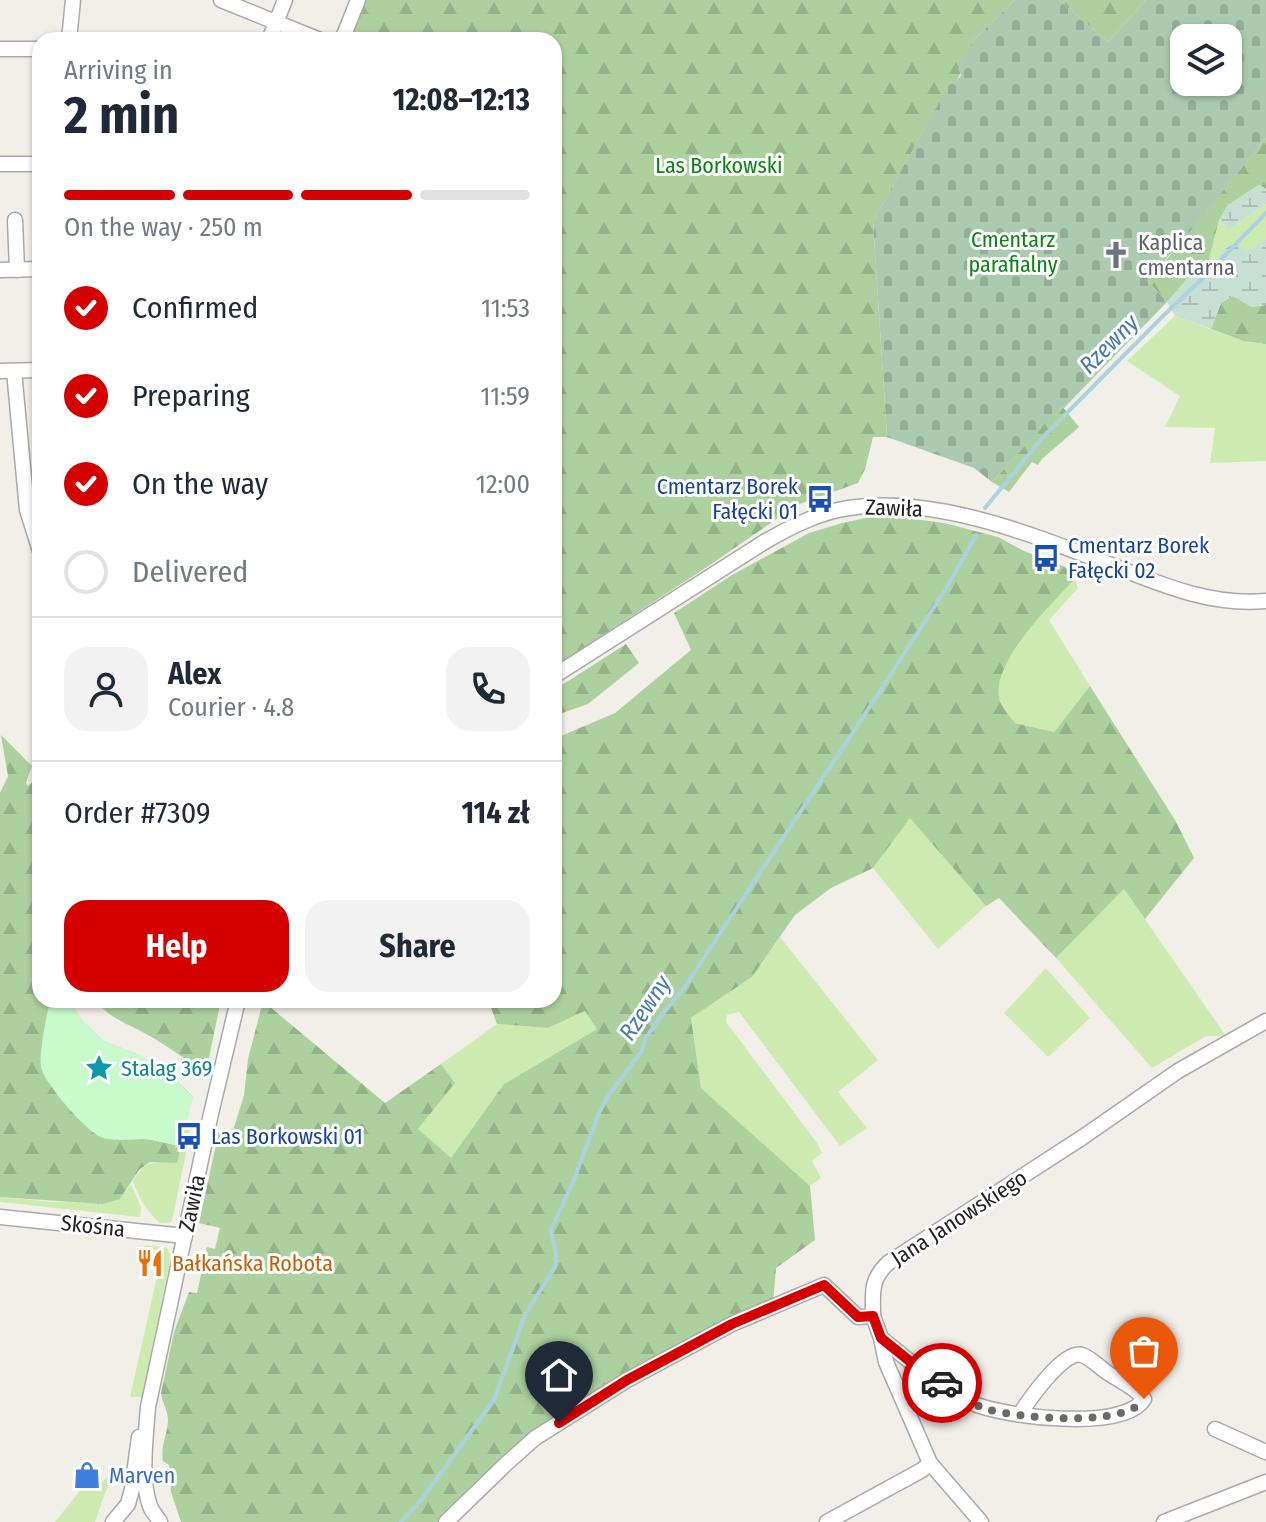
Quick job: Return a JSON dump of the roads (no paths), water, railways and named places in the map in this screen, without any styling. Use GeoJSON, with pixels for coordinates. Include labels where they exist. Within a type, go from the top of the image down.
{"type":"FeatureCollection","features":[{"type":"Feature","properties":{"kind":"street"},"geometry":{"type":"LineString","coordinates":[[70,32],[73,0]]}},
{"type":"Feature","properties":{"kind":"street"},"geometry":{"type":"LineString","coordinates":[[221,0],[302,32]]}},
{"type":"Feature","properties":{"kind":"street"},"geometry":{"type":"LineString","coordinates":[[272,32],[285,0]]}},
{"type":"Feature","properties":{"kind":"street"},"geometry":{"type":"LineString","coordinates":[[345,32],[358,0]]}},
{"type":"Feature","properties":{"kind":"street"},"geometry":{"type":"LineString","coordinates":[[0,49],[32,49]]}},
{"type":"Feature","properties":{"kind":"street"},"geometry":{"type":"LineString","coordinates":[[0,164],[32,164]]}},
{"type":"Feature","properties":{"kind":"street"},"geometry":{"type":"LineString","coordinates":[[15,220],[17,270]]}},
{"type":"Feature","properties":{"kind":"street"},"geometry":{"type":"LineString","coordinates":[[0,270],[32,269]]}},
{"type":"Feature","properties":{"kind":"street"},"geometry":{"type":"LineString","coordinates":[[32,370],[7,371],[27,510],[32,526]]}},
{"type":"Feature","properties":{"kind":"street","name":"Zawiła"},"geometry":{"type":"LineString","coordinates":[[562,671],[773,536],[836,510],[880,504],[938,510],[1036,536],[1191,594],[1226,601],[1266,601]]}},
{"type":"Feature","properties":{"kind":"street","name":"Zawiła"},"geometry":{"type":"LineString","coordinates":[[156,1517],[147,1498],[148,1407],[236,1008]]}},
{"type":"Feature","properties":{"kind":"street","name":"Jana Janowskiego"},"geometry":{"type":"LineString","coordinates":[[873,1316],[874,1284],[878,1272],[888,1263],[1044,1163],[1178,1071],[1266,1021]]}},
{"type":"Feature","properties":{"kind":"street","name":"Skośna"},"geometry":{"type":"LineString","coordinates":[[0,1217],[185,1236]]}},
{"type":"Feature","properties":{"kind":"street"},"geometry":{"type":"LineString","coordinates":[[446,1522],[535,1438],[627,1380],[732,1324],[824,1285],[858,1317],[873,1316],[886,1362],[930,1463],[981,1522]]}},
{"type":"Feature","properties":{"kind":"street"},"geometry":{"type":"LineString","coordinates":[[881,1338],[922,1371],[968,1401],[987,1409],[1020,1414],[1097,1419],[1135,1409],[1144,1399],[1078,1354],[1064,1360],[1020,1414]]}},
{"type":"Feature","properties":{"kind":"street","name":"Zawiła"},"geometry":{"type":"LineString","coordinates":[[113,1522],[128,1504],[136,1449],[148,1407]]}},
{"type":"Feature","properties":{"kind":"street"},"geometry":{"type":"LineString","coordinates":[[1215,1429],[1266,1452]]}},
{"type":"Feature","properties":{"kind":"street"},"geometry":{"type":"LineString","coordinates":[[827,1522],[930,1463]]}},
{"type":"Feature","properties":{"kind":"street"},"geometry":{"type":"LineString","coordinates":[[1164,1522],[1266,1482]]}},
{"type":"Feature","properties":{"kind":"street","name":"Zawiła"},"geometry":{"type":"LineString","coordinates":[[123,1510],[140,1507],[156,1517]]}},
{"type":"Feature","properties":{"kind":"waterway","name":"Rzewny"},"geometry":{"type":"LineString","coordinates":[[985,508],[1044,436],[1266,213]]}},
{"type":"Feature","properties":{"kind":"waterway","name":"Rzewny"},"geometry":{"type":"LineString","coordinates":[[401,1522],[422,1499],[494,1400],[525,1315],[555,1267],[551,1230],[610,1093],[642,1051],[645,1039],[684,988],[873,702],[947,587],[976,535]]}},
{"type":"Feature","properties":{"kind":"place","name":"Kaplica cmentarna"},"geometry":{"type":"Point","coordinates":[1116,255]}},
{"type":"Feature","properties":{"kind":"place","name":"Cmentarz Borek Fałęcki 01"},"geometry":{"type":"Point","coordinates":[820,499]}},
{"type":"Feature","properties":{"kind":"place","name":"Cmentarz Borek Fałęcki 02"},"geometry":{"type":"Point","coordinates":[1046,558]}},
{"type":"Feature","properties":{"kind":"place","name":"Stalag 369"},"geometry":{"type":"Point","coordinates":[99,1068]}},
{"type":"Feature","properties":{"kind":"place","name":"Las Borkowski 01"},"geometry":{"type":"Point","coordinates":[189,1136]}},
{"type":"Feature","properties":{"kind":"place","name":"Bałkańska Robota"},"geometry":{"type":"Point","coordinates":[150,1263]}},
{"type":"Feature","properties":{"kind":"place","name":"Marven"},"geometry":{"type":"Point","coordinates":[87,1475]}},
{"type":"Feature","properties":{"kind":"park label","name":"Las Borkowski"},"geometry":{"type":"Point","coordinates":[719,165]}},
{"type":"Feature","properties":{"kind":"park label","name":"Cmentarz parafialny"},"geometry":{"type":"Point","coordinates":[1013,252]}}]}
